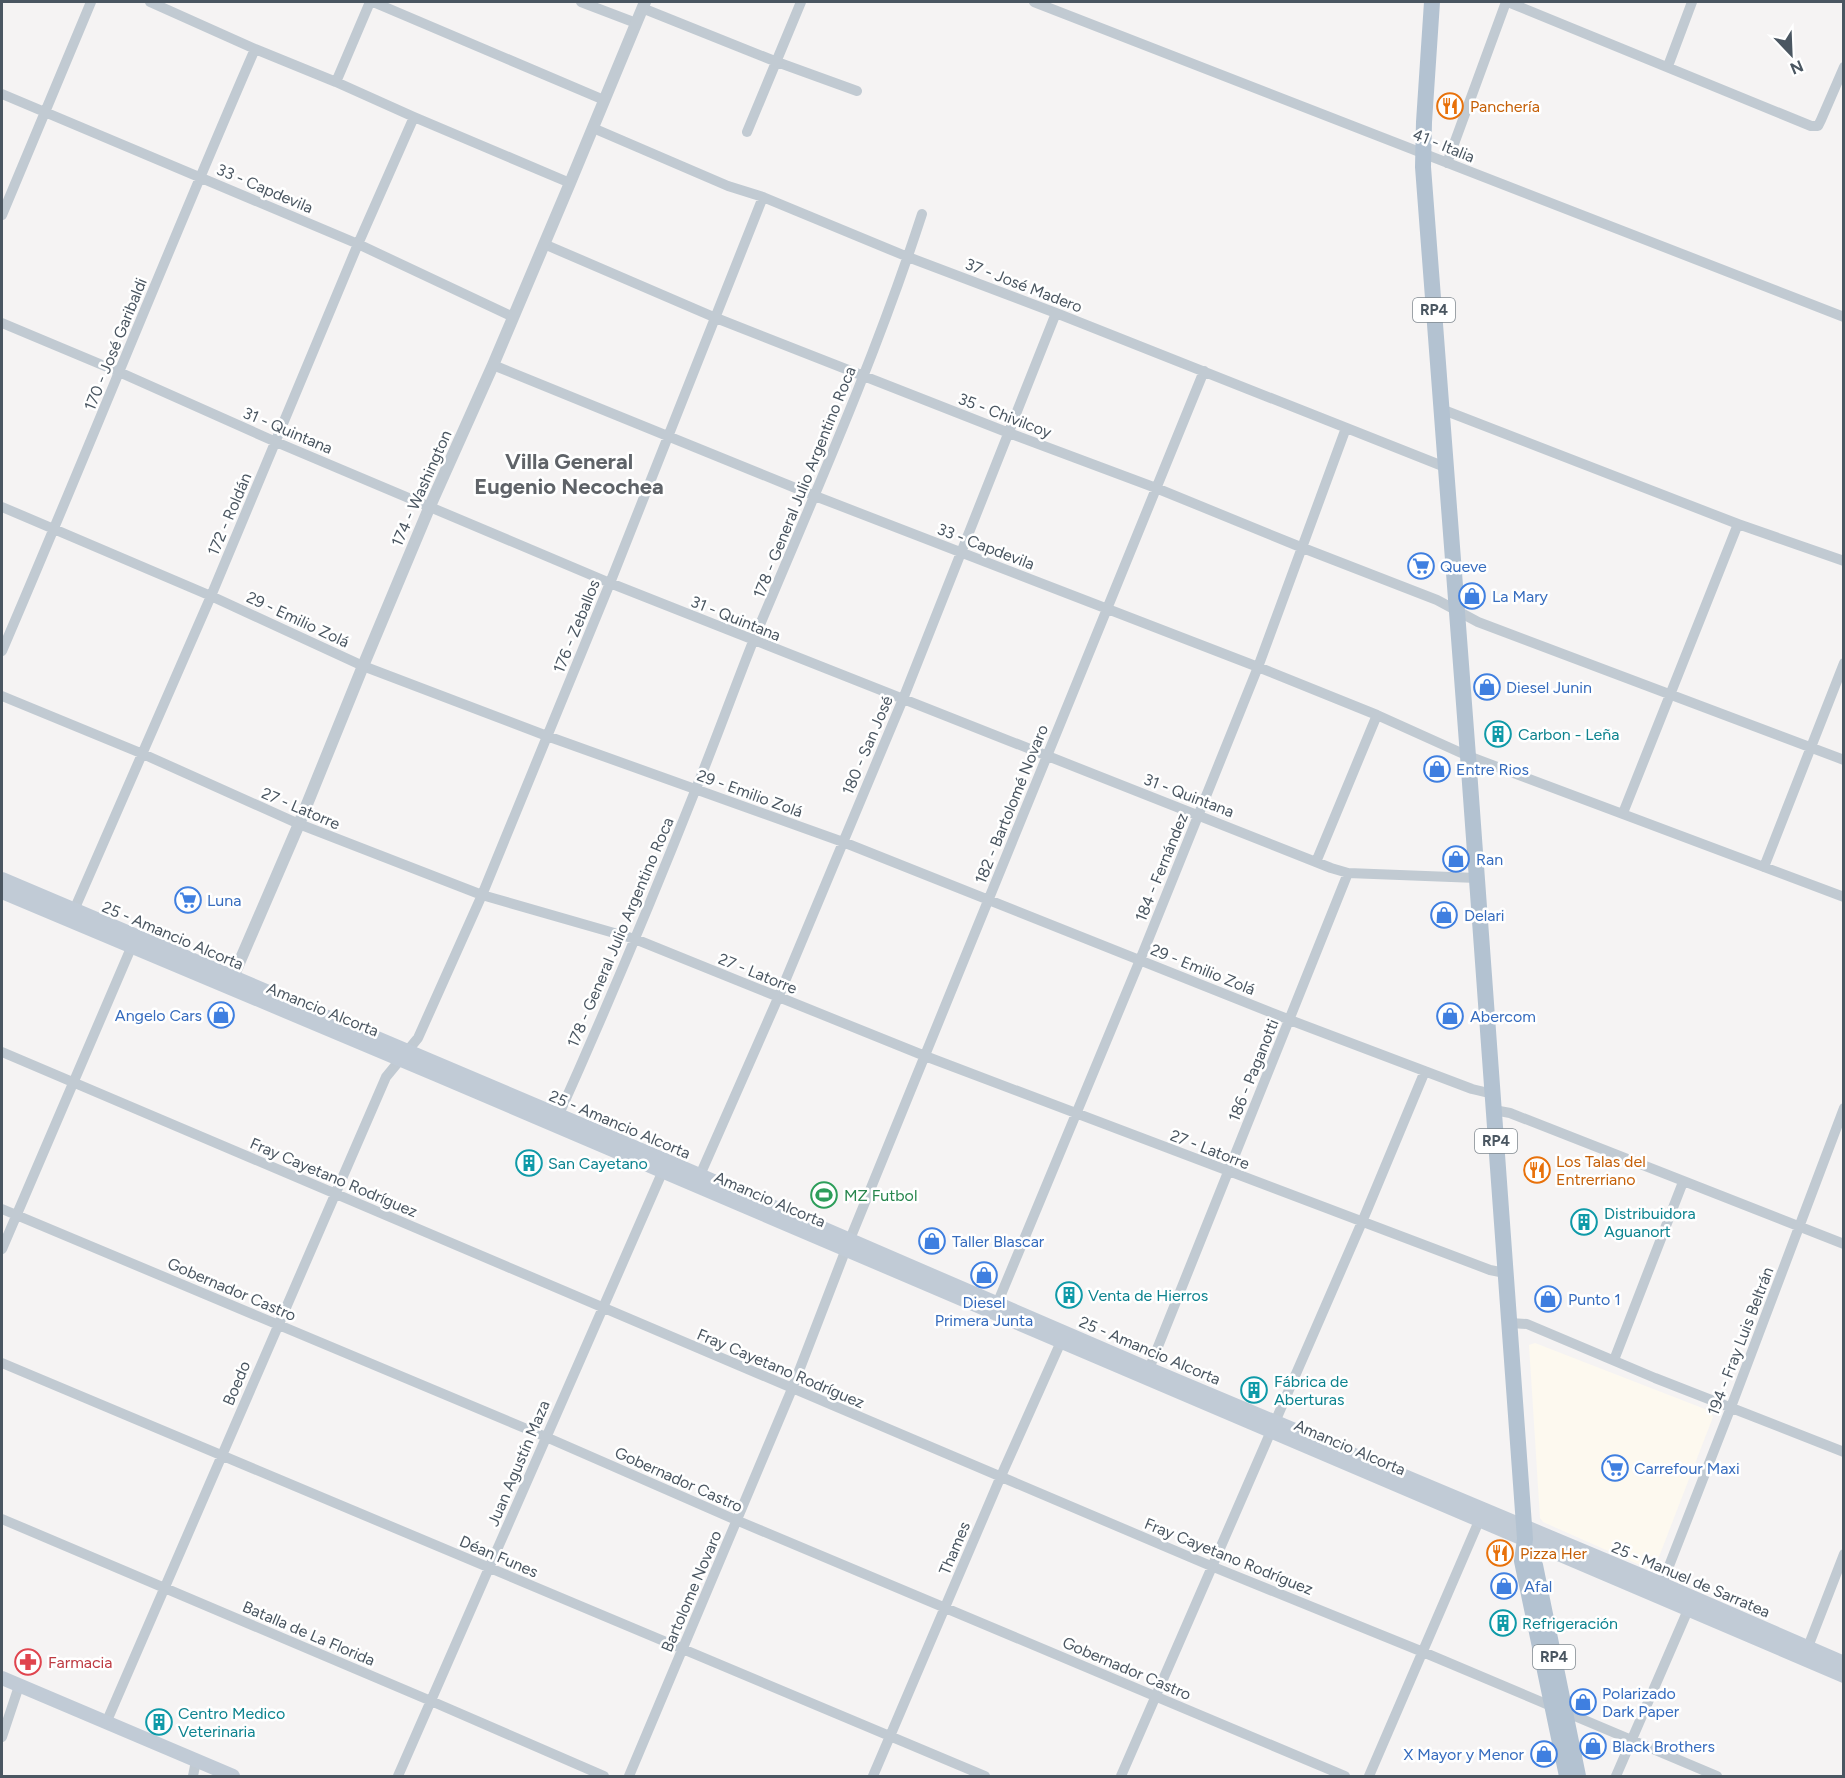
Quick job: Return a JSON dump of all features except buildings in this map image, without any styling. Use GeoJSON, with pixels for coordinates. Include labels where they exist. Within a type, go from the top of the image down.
{"type":"FeatureCollection","features":[{"type":"Feature","properties":{"kind":"main road","name":"RP4"},"geometry":{"type":"LineString","coordinates":[[1432,2],[1423,153],[1510,1323],[1524,1533],[1522,1561],[1558,1709],[1578,1776]]}},
{"type":"Feature","properties":{"kind":"main road"},"geometry":{"type":"LineString","coordinates":[[2,879],[71,915]]}},
{"type":"Feature","properties":{"kind":"main road","name":"Amancio Alcorta"},"geometry":{"type":"LineString","coordinates":[[2,892],[71,915],[134,941],[697,1180]]}},
{"type":"Feature","properties":{"kind":"main road","name":"25 - Amancio Alcorta"},"geometry":{"type":"LineString","coordinates":[[697,1180],[1524,1533]]}},
{"type":"Feature","properties":{"kind":"main road","name":"Amancio Alcorta"},"geometry":{"type":"LineString","coordinates":[[1273,1426],[1479,1521],[1524,1533]]}},
{"type":"Feature","properties":{"kind":"main road"},"geometry":{"type":"LineString","coordinates":[[1524,1533],[1806,1654],[1844,1676]]}},
{"type":"Feature","properties":{"kind":"main road","name":"25 - Manuel de Sarratea"},"geometry":{"type":"LineString","coordinates":[[1524,1533],[1662,1584],[1690,1603]]}},
{"type":"Feature","properties":{"kind":"main road"},"geometry":{"type":"LineString","coordinates":[[1806,1654],[1844,1663]]}},
{"type":"Feature","properties":{"kind":"main road"},"geometry":{"type":"LineString","coordinates":[[2,1678],[233,1776]]}},
{"type":"Feature","properties":{"kind":"main road","name":"RP4"},"geometry":{"type":"LineString","coordinates":[[1558,1709],[1567,1776]]}},
{"type":"Feature","properties":{"kind":"street"},"geometry":{"type":"LineString","coordinates":[[2,215],[91,2]]}},
{"type":"Feature","properties":{"kind":"street"},"geometry":{"type":"LineString","coordinates":[[150,2],[570,183]]}},
{"type":"Feature","properties":{"kind":"street"},"geometry":{"type":"LineString","coordinates":[[336,82],[372,2],[604,100]]}},
{"type":"Feature","properties":{"kind":"street"},"geometry":{"type":"LineString","coordinates":[[581,2],[636,24]]}},
{"type":"Feature","properties":{"kind":"street"},"geometry":{"type":"LineString","coordinates":[[747,132],[801,2]]}},
{"type":"Feature","properties":{"kind":"street","name":"41 - Italia"},"geometry":{"type":"LineString","coordinates":[[1034,2],[1844,317]]}},
{"type":"Feature","properties":{"kind":"street"},"geometry":{"type":"LineString","coordinates":[[1447,163],[1507,2],[1810,126],[1818,126],[1844,67]]}},
{"type":"Feature","properties":{"kind":"street"},"geometry":{"type":"LineString","coordinates":[[1668,66],[1692,2]]}},
{"type":"Feature","properties":{"kind":"street"},"geometry":{"type":"LineString","coordinates":[[644,5],[777,62],[857,91]]}},
{"type":"Feature","properties":{"kind":"street","name":"174 - Washington"},"geometry":{"type":"LineString","coordinates":[[230,983],[299,824],[430,506],[494,365],[644,5]]}},
{"type":"Feature","properties":{"kind":"street","name":"170 - José Garibaldi"},"geometry":{"type":"LineString","coordinates":[[2,651],[255,49]]}},
{"type":"Feature","properties":{"kind":"street","name":"33 - Capdevila"},"geometry":{"type":"LineString","coordinates":[[2,94],[358,244],[513,317]]}},
{"type":"Feature","properties":{"kind":"street","name":"172 - Roldán"},"geometry":{"type":"LineString","coordinates":[[71,915],[211,596],[358,244],[414,117]]}},
{"type":"Feature","properties":{"kind":"street","name":"37 - José Madero"},"geometry":{"type":"LineString","coordinates":[[593,128],[728,186],[763,197],[908,257],[1445,466]]}},
{"type":"Feature","properties":{"kind":"street","name":"176 - Zeballos"},"geometry":{"type":"LineString","coordinates":[[405,1055],[418,1038],[482,895],[610,583],[763,197]]}},
{"type":"Feature","properties":{"kind":"street","name":"178 - General Julio Argentino Roca"},"geometry":{"type":"LineString","coordinates":[[556,1120],[635,939],[754,641],[864,375],[922,214]]}},
{"type":"Feature","properties":{"kind":"street","name":"35 - Chivilcoy"},"geometry":{"type":"LineString","coordinates":[[544,244],[716,318],[1156,488],[1437,600],[1478,622],[1844,760]]}},
{"type":"Feature","properties":{"kind":"street","name":"180 - San José"},"geometry":{"type":"LineString","coordinates":[[697,1180],[778,998],[903,699],[1056,313]]}},
{"type":"Feature","properties":{"kind":"street","name":"31 - Quintana"},"geometry":{"type":"LineString","coordinates":[[2,323],[610,583],[1316,862],[1348,873],[1477,878]]}},
{"type":"Feature","properties":{"kind":"street","name":"33 - Capdevila"},"geometry":{"type":"LineString","coordinates":[[494,365],[815,496],[1258,667],[1377,715],[1468,756],[1844,897]]}},
{"type":"Feature","properties":{"kind":"street","name":"182 - Bartolomé Novaro"},"geometry":{"type":"LineString","coordinates":[[848,1245],[1204,371]]}},
{"type":"Feature","properties":{"kind":"street"},"geometry":{"type":"LineString","coordinates":[[1441,409],[1738,524],[1844,561]]}},
{"type":"Feature","properties":{"kind":"street","name":"184 - Fernández"},"geometry":{"type":"LineString","coordinates":[[995,1308],[1140,960],[1258,667],[1347,428]]}},
{"type":"Feature","properties":{"kind":"street","name":"29 - Emilio Zolá"},"geometry":{"type":"LineString","coordinates":[[2,507],[211,596],[363,666],[843,842],[1290,1020],[1472,1089],[1510,1113],[1844,1244]]}},
{"type":"Feature","properties":{"kind":"street"},"geometry":{"type":"LineString","coordinates":[[1623,813],[1738,524]]}},
{"type":"Feature","properties":{"kind":"street"},"geometry":{"type":"LineString","coordinates":[[1764,867],[1844,663]]}},
{"type":"Feature","properties":{"kind":"street","name":"27 - Latorre"},"geometry":{"type":"LineString","coordinates":[[2,696],[143,754],[299,824],[482,895],[635,939],[925,1056],[1228,1172],[1490,1270],[1505,1273]]}},
{"type":"Feature","properties":{"kind":"street"},"geometry":{"type":"LineString","coordinates":[[1316,862],[1377,715]]}},
{"type":"Feature","properties":{"kind":"street","name":"186 - Paganotti"},"geometry":{"type":"LineString","coordinates":[[1147,1374],[1348,873]]}},
{"type":"Feature","properties":{"kind":"street"},"geometry":{"type":"LineString","coordinates":[[2,1249],[134,941]]}},
{"type":"Feature","properties":{"kind":"street","name":"Fray Cayetano Rodríguez"},"geometry":{"type":"LineString","coordinates":[[2,1052],[1211,1566],[1424,1652],[1718,1776]]}},
{"type":"Feature","properties":{"kind":"street","name":"Boedo"},"geometry":{"type":"LineString","coordinates":[[106,1723],[334,1193],[386,1077],[405,1055]]}},
{"type":"Feature","properties":{"kind":"street"},"geometry":{"type":"LineString","coordinates":[[1121,1776],[1362,1222],[1425,1071]]}},
{"type":"Feature","properties":{"kind":"street","name":"194 - Fray Luis Beltrán"},"geometry":{"type":"LineString","coordinates":[[1662,1584],[1844,1108]]}},
{"type":"Feature","properties":{"kind":"street","name":"Juan Agustín Maza"},"geometry":{"type":"LineString","coordinates":[[398,1776],[665,1166]]}},
{"type":"Feature","properties":{"kind":"street"},"geometry":{"type":"LineString","coordinates":[[1614,1360],[1683,1182]]}},
{"type":"Feature","properties":{"kind":"street","name":"Gobernador Castro"},"geometry":{"type":"LineString","coordinates":[[2,1209],[1345,1776]]}},
{"type":"Feature","properties":{"kind":"street","name":"Bartolome Novaro"},"geometry":{"type":"LineString","coordinates":[[629,1776],[792,1389],[848,1245]]}},
{"type":"Feature","properties":{"kind":"street"},"geometry":{"type":"LineString","coordinates":[[1510,1323],[1527,1324],[1844,1452]]}},
{"type":"Feature","properties":{"kind":"street","name":"Thames"},"geometry":{"type":"LineString","coordinates":[[873,1776],[1001,1476],[1064,1336]]}},
{"type":"Feature","properties":{"kind":"street","name":"Déan Funes"},"geometry":{"type":"LineString","coordinates":[[2,1363],[985,1776]]}},
{"type":"Feature","properties":{"kind":"street","name":"Batalla de La Florida"},"geometry":{"type":"LineString","coordinates":[[2,1519],[604,1776]]}},
{"type":"Feature","properties":{"kind":"street"},"geometry":{"type":"LineString","coordinates":[[1369,1776],[1479,1521]]}},
{"type":"Feature","properties":{"kind":"street"},"geometry":{"type":"LineString","coordinates":[[1806,1654],[1844,1554]]}},
{"type":"Feature","properties":{"kind":"street"},"geometry":{"type":"LineString","coordinates":[[1616,1776],[1690,1603]]}},
{"type":"Feature","properties":{"kind":"street"},"geometry":{"type":"LineString","coordinates":[[2,1737],[19,1686]]}},
{"type":"Feature","properties":{"kind":"street"},"geometry":{"type":"LineString","coordinates":[[193,1776],[196,1761]]}},
{"type":"Feature","properties":{"kind":"shaded area","name":"Carrefour Maxi"},"geometry":{"type":"Polygon","coordinates":[[[1535,1343],[1710,1411],[1713,1417],[1655,1567],[1649,1569],[1543,1522],[1540,1518],[1529,1345],[1535,1343]]]}},
{"type":"Feature","properties":{"kind":"place","name":"Panchería"},"geometry":{"type":"Point","coordinates":[1450,106]}},
{"type":"Feature","properties":{"kind":"place","name":"Queve"},"geometry":{"type":"Point","coordinates":[1421,566]}},
{"type":"Feature","properties":{"kind":"place","name":"La Mary"},"geometry":{"type":"Point","coordinates":[1472,596]}},
{"type":"Feature","properties":{"kind":"place","name":"Diesel Junin"},"geometry":{"type":"Point","coordinates":[1487,687]}},
{"type":"Feature","properties":{"kind":"place","name":"Carbon - Leña"},"geometry":{"type":"Point","coordinates":[1498,734]}},
{"type":"Feature","properties":{"kind":"place","name":"Entre Rios"},"geometry":{"type":"Point","coordinates":[1437,769]}},
{"type":"Feature","properties":{"kind":"place","name":"Ran"},"geometry":{"type":"Point","coordinates":[1456,859]}},
{"type":"Feature","properties":{"kind":"place","name":"Luna"},"geometry":{"type":"Point","coordinates":[188,900]}},
{"type":"Feature","properties":{"kind":"place","name":"Delari"},"geometry":{"type":"Point","coordinates":[1444,915]}},
{"type":"Feature","properties":{"kind":"place","name":"Angelo Cars"},"geometry":{"type":"Point","coordinates":[221,1015]}},
{"type":"Feature","properties":{"kind":"place","name":"Abercom"},"geometry":{"type":"Point","coordinates":[1450,1016]}},
{"type":"Feature","properties":{"kind":"place","name":"San Cayetano"},"geometry":{"type":"Point","coordinates":[529,1163]}},
{"type":"Feature","properties":{"kind":"place","name":"Los Talas del Entrerriano"},"geometry":{"type":"Point","coordinates":[1537,1170]}},
{"type":"Feature","properties":{"kind":"place","name":"MZ Futbol"},"geometry":{"type":"Point","coordinates":[824,1195]}},
{"type":"Feature","properties":{"kind":"place","name":"Distribuidora Aguanort"},"geometry":{"type":"Point","coordinates":[1584,1222]}},
{"type":"Feature","properties":{"kind":"place","name":"Taller Blascar"},"geometry":{"type":"Point","coordinates":[932,1241]}},
{"type":"Feature","properties":{"kind":"place","name":"Diesel Primera Junta"},"geometry":{"type":"Point","coordinates":[984,1275]}},
{"type":"Feature","properties":{"kind":"place","name":"Venta de Hierros"},"geometry":{"type":"Point","coordinates":[1069,1295]}},
{"type":"Feature","properties":{"kind":"place","name":"Punto 1"},"geometry":{"type":"Point","coordinates":[1548,1299]}},
{"type":"Feature","properties":{"kind":"place","name":"Fábrica de Aberturas"},"geometry":{"type":"Point","coordinates":[1254,1390]}},
{"type":"Feature","properties":{"kind":"place","name":"Carrefour Maxi"},"geometry":{"type":"Point","coordinates":[1615,1468]}},
{"type":"Feature","properties":{"kind":"place","name":"Pizza Her"},"geometry":{"type":"Point","coordinates":[1500,1553]}},
{"type":"Feature","properties":{"kind":"place","name":"Afal"},"geometry":{"type":"Point","coordinates":[1504,1586]}},
{"type":"Feature","properties":{"kind":"place","name":"Refrigeración"},"geometry":{"type":"Point","coordinates":[1503,1623]}},
{"type":"Feature","properties":{"kind":"place","name":"Farmacia"},"geometry":{"type":"Point","coordinates":[28,1662]}},
{"type":"Feature","properties":{"kind":"place","name":"Polarizado Dark Paper"},"geometry":{"type":"Point","coordinates":[1583,1702]}},
{"type":"Feature","properties":{"kind":"place","name":"Centro Medico Veterinaria"},"geometry":{"type":"Point","coordinates":[159,1722]}},
{"type":"Feature","properties":{"kind":"place","name":"Black Brothers"},"geometry":{"type":"Point","coordinates":[1593,1746]}},
{"type":"Feature","properties":{"kind":"place","name":"X Mayor y Menor"},"geometry":{"type":"Point","coordinates":[1544,1754]}},
{"type":"Feature","properties":{"kind":"district","name":"Villa General Eugenio Necochea"},"geometry":{"type":"Point","coordinates":[569,474]}}]}
